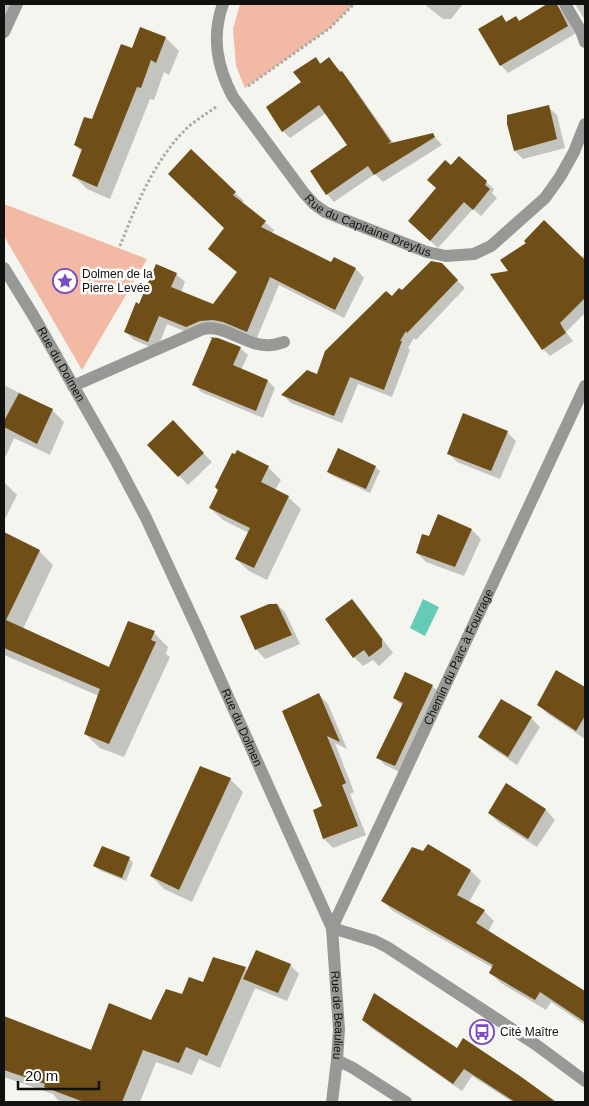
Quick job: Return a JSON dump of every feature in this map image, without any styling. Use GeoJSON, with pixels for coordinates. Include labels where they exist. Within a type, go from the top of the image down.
{"type":"FeatureCollection","features":[{"type":"Feature","properties":{"kind":"street"},"geometry":{"type":"LineString","coordinates":[[4,32],[16,4]]}},
{"type":"Feature","properties":{"kind":"street","name":"Rue du Capitaine Dreyfus"},"geometry":{"type":"LineString","coordinates":[[223,4],[216,29],[216,48],[219,65],[226,83],[232,97],[304,193],[325,212],[427,252],[446,256],[474,254],[491,246],[545,198],[574,152],[585,124]]}},
{"type":"Feature","properties":{"kind":"street"},"geometry":{"type":"LineString","coordinates":[[565,4],[582,33],[585,42]]}},
{"type":"Feature","properties":{"kind":"street","name":"Rue du Dolmen"},"geometry":{"type":"LineString","coordinates":[[4,268],[33,315],[146,518],[332,928]]}},
{"type":"Feature","properties":{"kind":"street"},"geometry":{"type":"LineString","coordinates":[[73,386],[203,328],[217,328],[262,344],[271,345],[284,342]]}},
{"type":"Feature","properties":{"kind":"street","name":"Chemin du Parc à Fourrage"},"geometry":{"type":"LineString","coordinates":[[332,928],[585,386]]}},
{"type":"Feature","properties":{"kind":"street"},"geometry":{"type":"LineString","coordinates":[[332,928],[375,941],[387,948],[535,1044],[585,1081]]}},
{"type":"Feature","properties":{"kind":"street","name":"Rue de Beaulieu"},"geometry":{"type":"LineString","coordinates":[[332,928],[338,1006],[337,1060],[332,1102]]}},
{"type":"Feature","properties":{"kind":"street"},"geometry":{"type":"LineString","coordinates":[[337,1060],[406,1102]]}},
{"type":"Feature","properties":{"kind":"shaded area"},"geometry":{"type":"Polygon","coordinates":[[[240,4],[354,4],[330,28],[245,88],[236,66],[233,29],[240,4]]]}},
{"type":"Feature","properties":{"kind":"shaded area"},"geometry":{"type":"Polygon","coordinates":[[[4,204],[147,259],[82,370],[4,236],[4,204]]]}},
{"type":"Feature","properties":{"kind":"shaded area"},"geometry":{"type":"Polygon","coordinates":[[[423,599],[439,607],[425,636],[410,628],[423,599]]]}},
{"type":"Feature","properties":{"kind":"building"},"geometry":{"type":"Polygon","coordinates":[[[547,4],[557,4],[568,26],[500,66],[478,29],[502,15],[506,22],[516,16],[519,21],[547,4]]]}},
{"type":"Feature","properties":{"kind":"building"},"geometry":{"type":"Polygon","coordinates":[[[140,27],[166,37],[156,63],[151,60],[141,88],[137,87],[97,187],[72,176],[82,149],[74,145],[84,117],[92,119],[121,44],[132,48],[140,27]]]}},
{"type":"Feature","properties":{"kind":"building"},"geometry":{"type":"Polygon","coordinates":[[[316,57],[320,64],[329,57],[340,72],[342,71],[391,142],[387,144],[433,133],[435,137],[374,175],[368,166],[326,195],[310,171],[347,145],[319,105],[282,132],[266,107],[301,82],[293,72],[316,57]]]}},
{"type":"Feature","properties":{"kind":"building"},"geometry":{"type":"Polygon","coordinates":[[[549,105],[557,139],[514,151],[507,124],[507,115],[549,105]]]}},
{"type":"Feature","properties":{"kind":"building"},"geometry":{"type":"Polygon","coordinates":[[[191,149],[236,192],[233,195],[266,221],[261,227],[331,262],[334,257],[356,268],[335,310],[270,277],[247,332],[213,320],[200,321],[186,327],[159,316],[148,342],[124,332],[136,302],[139,304],[156,264],[177,273],[171,287],[213,304],[237,272],[208,249],[224,228],[168,174],[191,149]]]}},
{"type":"Feature","properties":{"kind":"building"},"geometry":{"type":"Polygon","coordinates":[[[459,156],[487,181],[485,185],[490,189],[473,210],[464,202],[430,241],[408,221],[436,188],[427,180],[445,160],[451,165],[459,156]]]}},
{"type":"Feature","properties":{"kind":"building"},"geometry":{"type":"Polygon","coordinates":[[[544,220],[585,260],[585,298],[560,323],[566,333],[542,350],[490,274],[508,271],[500,260],[526,243],[524,241],[544,220]]]}},
{"type":"Feature","properties":{"kind":"building"},"geometry":{"type":"Polygon","coordinates":[[[431,261],[442,263],[458,280],[407,333],[406,331],[400,341],[402,341],[384,390],[350,377],[334,416],[281,395],[307,370],[317,374],[325,351],[386,291],[392,296],[399,288],[402,290],[431,261]]]}},
{"type":"Feature","properties":{"kind":"building"},"geometry":{"type":"Polygon","coordinates":[[[209,337],[218,338],[241,347],[233,365],[268,380],[256,411],[192,385],[212,338],[209,337]]]}},
{"type":"Feature","properties":{"kind":"building"},"geometry":{"type":"Polygon","coordinates":[[[19,393],[53,409],[37,444],[4,427],[4,421],[19,393]]]}},
{"type":"Feature","properties":{"kind":"building"},"geometry":{"type":"Polygon","coordinates":[[[463,413],[508,431],[491,471],[447,454],[463,413]]]}},
{"type":"Feature","properties":{"kind":"building"},"geometry":{"type":"Polygon","coordinates":[[[173,420],[204,453],[178,477],[147,445],[173,420]]]}},
{"type":"Feature","properties":{"kind":"building"},"geometry":{"type":"Polygon","coordinates":[[[338,448],[376,466],[366,489],[327,472],[338,448]]]}},
{"type":"Feature","properties":{"kind":"building"},"geometry":{"type":"Polygon","coordinates":[[[237,450],[269,466],[261,482],[289,496],[254,568],[235,559],[250,528],[209,508],[218,490],[215,487],[232,453],[235,454],[237,450]]]}},
{"type":"Feature","properties":{"kind":"building"},"geometry":{"type":"Polygon","coordinates":[[[438,514],[472,529],[455,567],[416,553],[422,534],[429,536],[438,514]]]}},
{"type":"Feature","properties":{"kind":"building"},"geometry":{"type":"Polygon","coordinates":[[[4,532],[40,550],[6,620],[109,667],[128,621],[155,631],[151,640],[156,642],[109,744],[84,734],[100,689],[4,648],[4,532]]]}},
{"type":"Feature","properties":{"kind":"building"},"geometry":{"type":"Polygon","coordinates":[[[352,599],[382,639],[382,647],[369,657],[364,650],[353,658],[325,619],[352,599]]]}},
{"type":"Feature","properties":{"kind":"building"},"geometry":{"type":"Polygon","coordinates":[[[269,604],[277,604],[292,635],[255,650],[240,616],[269,604]]]}},
{"type":"Feature","properties":{"kind":"building"},"geometry":{"type":"Polygon","coordinates":[[[556,670],[585,687],[585,716],[576,731],[537,705],[556,670]]]}},
{"type":"Feature","properties":{"kind":"building"},"geometry":{"type":"Polygon","coordinates":[[[405,672],[433,685],[395,766],[376,758],[403,703],[393,698],[405,672]]]}},
{"type":"Feature","properties":{"kind":"building"},"geometry":{"type":"Polygon","coordinates":[[[319,693],[340,742],[327,736],[346,783],[342,785],[358,826],[323,839],[313,810],[322,806],[282,711],[319,693]]]}},
{"type":"Feature","properties":{"kind":"building"},"geometry":{"type":"Polygon","coordinates":[[[501,699],[532,717],[508,757],[478,737],[501,699]]]}},
{"type":"Feature","properties":{"kind":"building"},"geometry":{"type":"Polygon","coordinates":[[[200,766],[231,778],[179,890],[150,876],[200,766]]]}},
{"type":"Feature","properties":{"kind":"building"},"geometry":{"type":"Polygon","coordinates":[[[506,783],[546,809],[528,839],[488,813],[506,783]]]}},
{"type":"Feature","properties":{"kind":"building"},"geometry":{"type":"Polygon","coordinates":[[[428,844],[471,870],[457,895],[485,910],[476,923],[585,991],[585,1022],[540,992],[535,1000],[489,973],[493,965],[381,901],[412,847],[423,851],[428,844]]]}},
{"type":"Feature","properties":{"kind":"building"},"geometry":{"type":"Polygon","coordinates":[[[102,846],[130,857],[122,878],[93,866],[102,846]]]}},
{"type":"Feature","properties":{"kind":"building"},"geometry":{"type":"Polygon","coordinates":[[[256,950],[291,964],[278,993],[243,979],[256,950]]]}},
{"type":"Feature","properties":{"kind":"building"},"geometry":{"type":"Polygon","coordinates":[[[213,957],[246,967],[207,1056],[186,1047],[179,1063],[143,1050],[122,1102],[84,1102],[44,1087],[45,1084],[4,1070],[4,1016],[91,1050],[109,1003],[151,1020],[166,989],[182,994],[189,977],[203,982],[213,957]]]}},
{"type":"Feature","properties":{"kind":"building"},"geometry":{"type":"Polygon","coordinates":[[[374,993],[457,1048],[463,1038],[556,1102],[515,1102],[464,1069],[453,1084],[362,1020],[374,993]]]}},
{"type":"Feature","properties":{"kind":"place","name":"Dolmen de la Pierre Levée"},"geometry":{"type":"Point","coordinates":[65,281]}},
{"type":"Feature","properties":{"kind":"place","name":"Cité Maître"},"geometry":{"type":"Point","coordinates":[482,1032]}}]}
